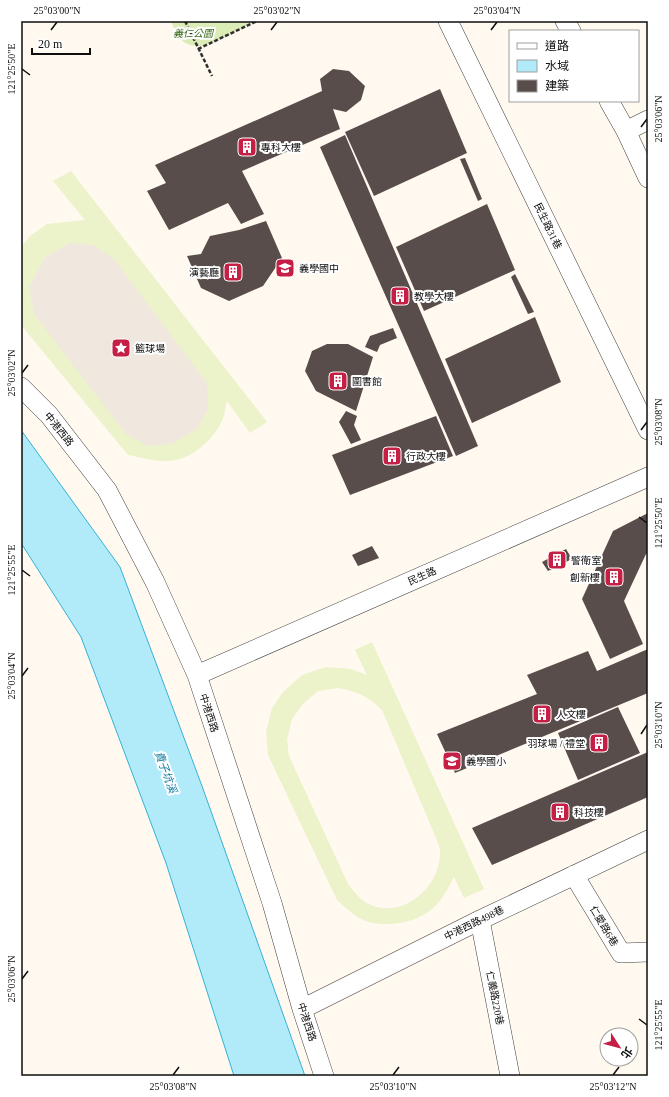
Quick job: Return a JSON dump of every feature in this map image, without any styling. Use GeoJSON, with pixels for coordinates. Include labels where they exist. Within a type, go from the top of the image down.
{"type":"FeatureCollection","features":[{"type":"Feature","properties":{"kind":"street","name":"民生路31巷"},"geometry":{"type":"LineString","coordinates":[[448,21],[648,430]]}},
{"type":"Feature","properties":{"kind":"street"},"geometry":{"type":"LineString","coordinates":[[565,21],[570,30]]}},
{"type":"Feature","properties":{"kind":"street"},"geometry":{"type":"LineString","coordinates":[[610,102],[626,131],[648,178]]}},
{"type":"Feature","properties":{"kind":"street"},"geometry":{"type":"LineString","coordinates":[[626,131],[648,120]]}},
{"type":"Feature","properties":{"kind":"street","name":"中港西路"},"geometry":{"type":"LineString","coordinates":[[21,387],[50,415],[108,490],[155,582],[197,675],[272,903],[302,1009],[324,1076]]}},
{"type":"Feature","properties":{"kind":"street","name":"民生路"},"geometry":{"type":"LineString","coordinates":[[197,675],[648,477]]}},
{"type":"Feature","properties":{"kind":"street","name":"中港西路498巷"},"geometry":{"type":"LineString","coordinates":[[302,1009],[480,920],[648,840]]}},
{"type":"Feature","properties":{"kind":"street","name":"仁愛路6巷"},"geometry":{"type":"LineString","coordinates":[[574,875],[621,953],[648,952]]}},
{"type":"Feature","properties":{"kind":"street","name":"仁義路220巷"},"geometry":{"type":"LineString","coordinates":[[480,920],[510,1076]]}},
{"type":"Feature","properties":{"kind":"path"},"geometry":{"type":"LineString","coordinates":[[185,21],[212,76]]}},
{"type":"Feature","properties":{"kind":"path"},"geometry":{"type":"LineString","coordinates":[[198,49],[257,21]]}},
{"type":"Feature","properties":{"kind":"green space","name":"義仁公園"},"geometry":{"type":"Polygon","coordinates":[[[171,21],[257,21],[219,40],[204,45],[193,46],[179,38],[171,21]]]}},
{"type":"Feature","properties":{"kind":"green space"},"geometry":{"type":"Polygon","coordinates":[[[71,171],[267,422],[250,433],[227,401],[224,416],[220,425],[208,441],[192,454],[183,458],[164,461],[150,460],[128,455],[21,325],[21,247],[30,236],[47,224],[85,220],[53,181],[71,171]],[[69,243],[44,258],[29,287],[69,243]]]}},
{"type":"Feature","properties":{"kind":"green space"},"geometry":{"type":"Polygon","coordinates":[[[372,642],[484,889],[464,898],[454,877],[443,897],[432,909],[416,919],[406,922],[378,924],[365,921],[352,913],[337,900],[268,755],[266,732],[272,708],[283,692],[302,675],[326,667],[351,669],[367,675],[355,650],[372,642]],[[338,688],[318,691],[303,704],[292,719],[287,740],[289,756],[348,884],[359,897],[373,906],[385,908],[397,907],[418,897],[427,888],[438,868],[440,849],[382,710],[367,698],[357,693],[338,688]]]}},
{"type":"Feature","properties":{"kind":"shaded area","name":"籃球場"},"geometry":{"type":"Polygon","coordinates":[[[69,243],[93,245],[114,259],[207,383],[208,409],[197,429],[171,444],[148,446],[126,434],[34,314],[29,287],[44,258],[69,243]]]}},
{"type":"Feature","properties":{"kind":"water","name":"貴子坑溪"},"geometry":{"type":"Polygon","coordinates":[[[21,430],[120,567],[202,786],[305,1076],[234,1076],[166,863],[81,637],[21,543],[21,430]]]}},
{"type":"Feature","properties":{"kind":"building","name":"專科大樓"},"geometry":{"type":"Polygon","coordinates":[[[333,69],[349,71],[365,86],[361,100],[346,112],[333,109],[340,129],[242,171],[264,214],[241,224],[228,203],[169,230],[147,191],[166,183],[155,165],[322,91],[320,79],[333,69]]]}},
{"type":"Feature","properties":{"kind":"building"},"geometry":{"type":"Polygon","coordinates":[[[440,89],[467,153],[374,196],[345,132],[440,89]]]}},
{"type":"Feature","properties":{"kind":"building","name":"教學大樓"},"geometry":{"type":"Polygon","coordinates":[[[345,135],[478,446],[456,456],[320,147],[345,135]]]}},
{"type":"Feature","properties":{"kind":"building"},"geometry":{"type":"Polygon","coordinates":[[[465,158],[482,199],[478,201],[460,159],[465,158]]]}},
{"type":"Feature","properties":{"kind":"building"},"geometry":{"type":"Polygon","coordinates":[[[487,204],[515,270],[424,311],[396,247],[487,204]]]}},
{"type":"Feature","properties":{"kind":"building","name":"演藝廳"},"geometry":{"type":"Polygon","coordinates":[[[266,221],[282,258],[263,286],[229,301],[201,288],[187,256],[201,254],[210,236],[239,230],[266,221]]]}},
{"type":"Feature","properties":{"kind":"building"},"geometry":{"type":"Polygon","coordinates":[[[515,274],[534,312],[528,314],[511,277],[515,274]]]}},
{"type":"Feature","properties":{"kind":"building"},"geometry":{"type":"Polygon","coordinates":[[[535,317],[561,382],[472,423],[445,359],[535,317]]]}},
{"type":"Feature","properties":{"kind":"building"},"geometry":{"type":"Polygon","coordinates":[[[393,328],[397,338],[380,345],[377,352],[365,347],[370,336],[393,328]]]}},
{"type":"Feature","properties":{"kind":"building","name":"圖書館"},"geometry":{"type":"Polygon","coordinates":[[[327,344],[348,344],[373,357],[356,411],[316,391],[305,371],[312,351],[327,344]]]}},
{"type":"Feature","properties":{"kind":"building"},"geometry":{"type":"Polygon","coordinates":[[[346,411],[357,416],[354,425],[361,440],[351,444],[339,422],[346,411]]]}},
{"type":"Feature","properties":{"kind":"building","name":"行政大樓"},"geometry":{"type":"Polygon","coordinates":[[[436,416],[453,456],[350,495],[332,455],[436,416]]]}},
{"type":"Feature","properties":{"kind":"building","name":"創新樓"},"geometry":{"type":"Polygon","coordinates":[[[648,513],[648,553],[646,554],[624,601],[643,644],[610,659],[582,599],[613,531],[648,513]]]}},
{"type":"Feature","properties":{"kind":"building"},"geometry":{"type":"Polygon","coordinates":[[[372,546],[379,558],[358,566],[352,555],[372,546]]]}},
{"type":"Feature","properties":{"kind":"building","name":"警衛室"},"geometry":{"type":"Polygon","coordinates":[[[566,549],[572,559],[548,571],[542,562],[566,549]]]}},
{"type":"Feature","properties":{"kind":"building","name":"人文樓"},"geometry":{"type":"Polygon","coordinates":[[[648,649],[648,693],[455,773],[437,734],[537,694],[527,675],[588,651],[597,671],[648,649]]]}},
{"type":"Feature","properties":{"kind":"building","name":"羽球場 / 禮堂"},"geometry":{"type":"Polygon","coordinates":[[[618,707],[640,753],[578,780],[558,733],[618,707]]]}},
{"type":"Feature","properties":{"kind":"building","name":"科技樓"},"geometry":{"type":"Polygon","coordinates":[[[648,752],[648,797],[492,865],[472,828],[648,752]]]}},
{"type":"Feature","properties":{"kind":"place","name":"專科大樓"},"geometry":{"type":"Point","coordinates":[247,147]}},
{"type":"Feature","properties":{"kind":"place","name":"義學國中"},"geometry":{"type":"Point","coordinates":[285,268]}},
{"type":"Feature","properties":{"kind":"place","name":"演藝廳"},"geometry":{"type":"Point","coordinates":[233,272]}},
{"type":"Feature","properties":{"kind":"place","name":"教學大樓"},"geometry":{"type":"Point","coordinates":[400,296]}},
{"type":"Feature","properties":{"kind":"place","name":"籃球場"},"geometry":{"type":"Point","coordinates":[121,348]}},
{"type":"Feature","properties":{"kind":"place","name":"圖書館"},"geometry":{"type":"Point","coordinates":[338,381]}},
{"type":"Feature","properties":{"kind":"place","name":"行政大樓"},"geometry":{"type":"Point","coordinates":[392,456]}},
{"type":"Feature","properties":{"kind":"place","name":"警衛室"},"geometry":{"type":"Point","coordinates":[557,560]}},
{"type":"Feature","properties":{"kind":"place","name":"創新樓"},"geometry":{"type":"Point","coordinates":[614,577]}},
{"type":"Feature","properties":{"kind":"place","name":"人文樓"},"geometry":{"type":"Point","coordinates":[542,714]}},
{"type":"Feature","properties":{"kind":"place","name":"羽球場 / 禮堂"},"geometry":{"type":"Point","coordinates":[599,743]}},
{"type":"Feature","properties":{"kind":"place","name":"義學國小"},"geometry":{"type":"Point","coordinates":[452,761]}},
{"type":"Feature","properties":{"kind":"place","name":"科技樓"},"geometry":{"type":"Point","coordinates":[560,812]}}]}
